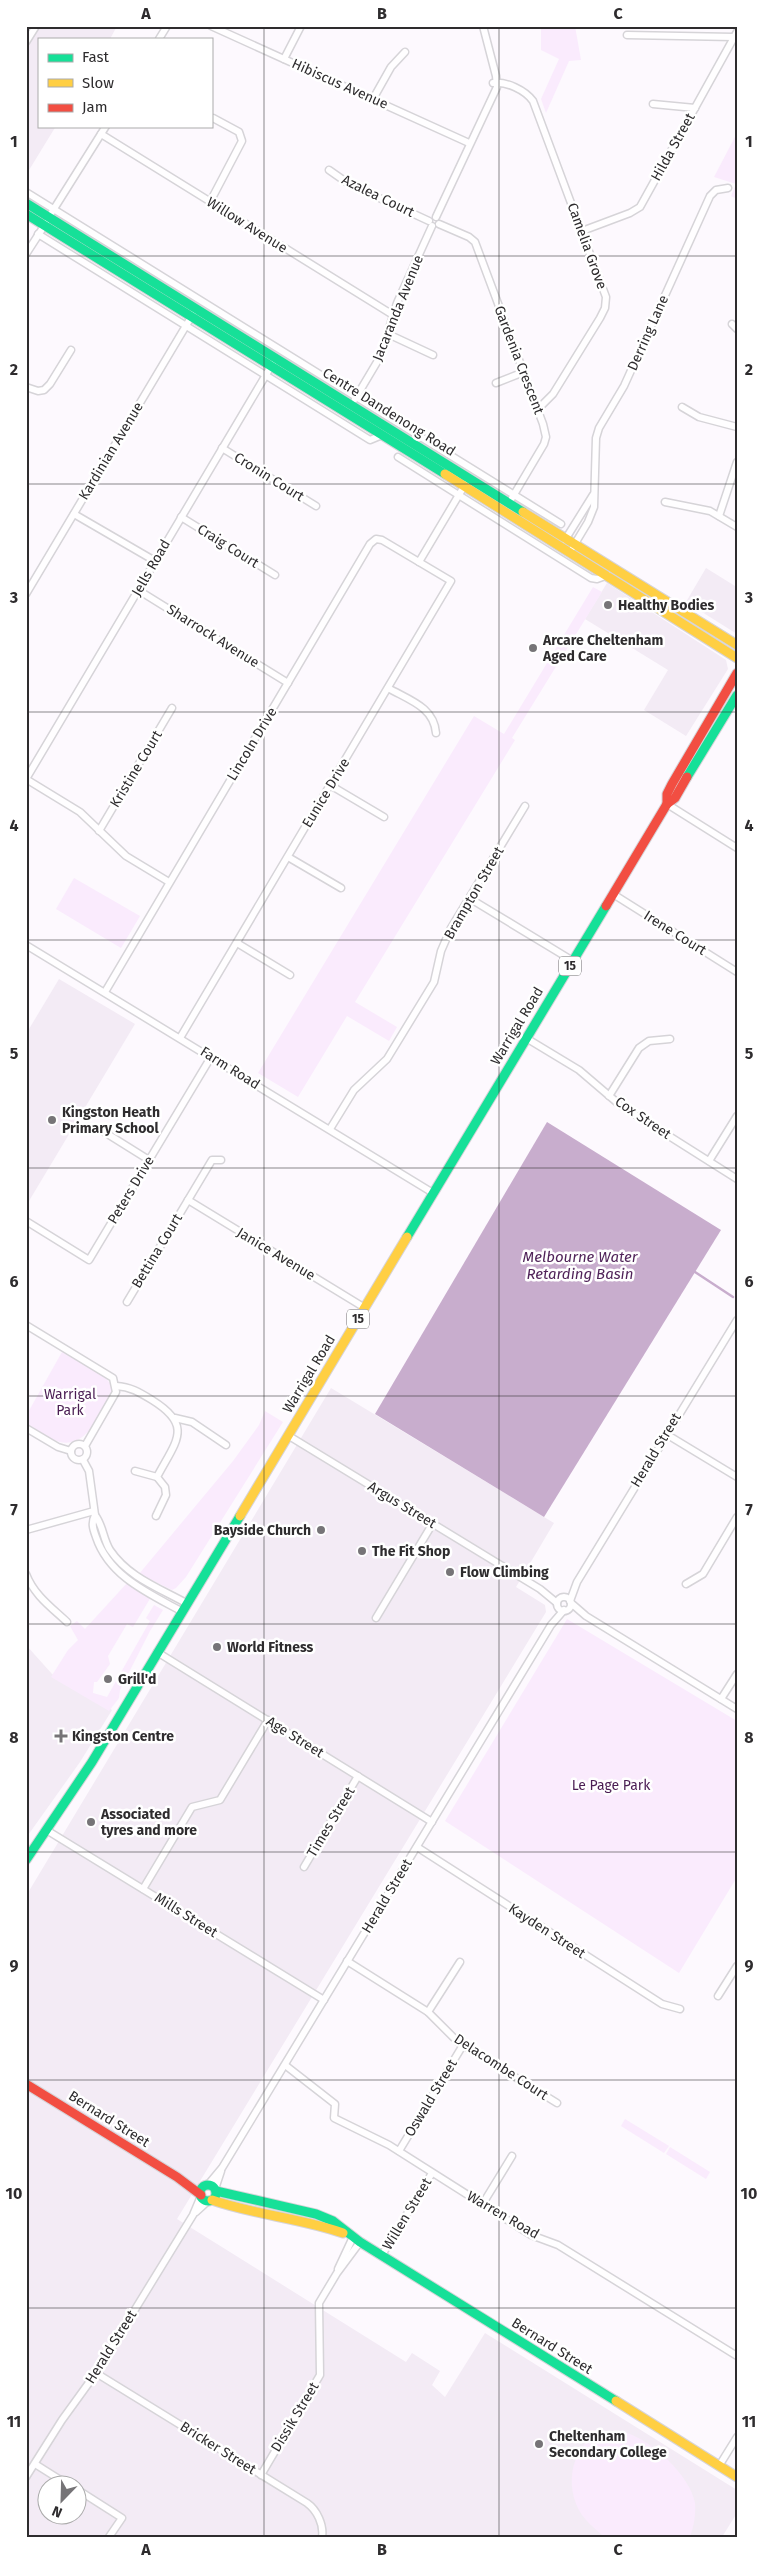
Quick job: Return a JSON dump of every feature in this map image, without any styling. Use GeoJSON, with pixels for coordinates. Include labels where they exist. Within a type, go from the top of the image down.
{"type":"FeatureCollection","features":[{"type":"Feature","properties":{"kind":"main road","name":"Centre Dandenong Road"},"geometry":{"type":"LineString","coordinates":[[26,203],[196,308],[346,413],[404,449],[509,503],[573,548],[737,645]]}},
{"type":"Feature","properties":{"kind":"main road","name":"Centre Dandenong Road"},"geometry":{"type":"LineString","coordinates":[[26,214],[49,217],[191,317],[274,362],[354,401],[466,482]]}},
{"type":"Feature","properties":{"kind":"main road","name":"Centre Dandenong Road"},"geometry":{"type":"LineString","coordinates":[[573,548],[608,575],[737,658]]}},
{"type":"Feature","properties":{"kind":"main road","name":"Warrigal Road"},"geometry":{"type":"LineString","coordinates":[[667,804],[667,794],[672,784],[737,673]]}},
{"type":"Feature","properties":{"kind":"main road","name":"Warrigal Road"},"geometry":{"type":"LineString","coordinates":[[26,1869],[33,1853],[92,1762],[667,804],[675,798],[737,695]]}},
{"type":"Feature","properties":{"kind":"main road","name":"Warrigal Road"},"geometry":{"type":"LineString","coordinates":[[26,1860],[33,1853]]}},
{"type":"Feature","properties":{"kind":"main road","name":"Bernard Street"},"geometry":{"type":"LineString","coordinates":[[26,2084],[177,2177],[208,2193],[255,2214],[312,2222],[356,2239],[737,2477]]}},
{"type":"Feature","properties":{"kind":"street"},"geometry":{"type":"LineString","coordinates":[[26,42],[36,26]]}},
{"type":"Feature","properties":{"kind":"street"},"geometry":{"type":"LineString","coordinates":[[160,38],[167,26]]}},
{"type":"Feature","properties":{"kind":"street","name":"Hibiscus Avenue"},"geometry":{"type":"LineString","coordinates":[[211,26],[470,143]]}},
{"type":"Feature","properties":{"kind":"street"},"geometry":{"type":"LineString","coordinates":[[284,59],[301,26]]}},
{"type":"Feature","properties":{"kind":"street"},"geometry":{"type":"LineString","coordinates":[[430,224],[437,220],[496,83],[483,26]]}},
{"type":"Feature","properties":{"kind":"street"},"geometry":{"type":"LineString","coordinates":[[627,35],[735,35]]}},
{"type":"Feature","properties":{"kind":"street","name":"Hilda Street"},"geometry":{"type":"LineString","coordinates":[[582,231],[630,213],[640,207],[735,35]]}},
{"type":"Feature","properties":{"kind":"street"},"geometry":{"type":"LineString","coordinates":[[373,99],[390,67],[405,52]]}},
{"type":"Feature","properties":{"kind":"street","name":"Camelia Grove"},"geometry":{"type":"LineString","coordinates":[[496,83],[519,90],[527,94],[533,101],[605,292],[606,305],[550,398],[538,409]]}},
{"type":"Feature","properties":{"kind":"street"},"geometry":{"type":"LineString","coordinates":[[653,104],[695,108]]}},
{"type":"Feature","properties":{"kind":"street"},"geometry":{"type":"LineString","coordinates":[[210,202],[242,141],[239,132],[214,118]]}},
{"type":"Feature","properties":{"kind":"street"},"geometry":{"type":"LineString","coordinates":[[26,254],[105,128]]}},
{"type":"Feature","properties":{"kind":"street","name":"Willow Avenue"},"geometry":{"type":"LineString","coordinates":[[101,134],[393,314]]}},
{"type":"Feature","properties":{"kind":"street","name":"Azalea Court"},"geometry":{"type":"LineString","coordinates":[[329,170],[349,184],[430,224]]}},
{"type":"Feature","properties":{"kind":"street","name":"Derring Lane"},"geometry":{"type":"LineString","coordinates":[[573,548],[591,515],[595,492],[596,438],[600,428],[624,386],[710,196],[716,190],[728,188]]}},
{"type":"Feature","properties":{"kind":"street","name":"Centre Dandenong Road"},"geometry":{"type":"LineString","coordinates":[[26,192],[49,217],[354,401],[509,503],[561,524]]}},
{"type":"Feature","properties":{"kind":"street","name":"Gardenia Crescent"},"geometry":{"type":"LineString","coordinates":[[437,220],[475,242],[545,432],[544,444],[509,503]]}},
{"type":"Feature","properties":{"kind":"street","name":"Jacaranda Avenue"},"geometry":{"type":"LineString","coordinates":[[346,413],[379,359],[393,314],[430,224]]}},
{"type":"Feature","properties":{"kind":"street","name":"Centre Dandenong Road"},"geometry":{"type":"LineString","coordinates":[[38,234],[185,327],[370,440],[382,435]]}},
{"type":"Feature","properties":{"kind":"street","name":"Kardinian Avenue"},"geometry":{"type":"LineString","coordinates":[[26,593],[196,308]]}},
{"type":"Feature","properties":{"kind":"street"},"geometry":{"type":"LineString","coordinates":[[388,334],[434,355]]}},
{"type":"Feature","properties":{"kind":"street"},"geometry":{"type":"LineString","coordinates":[[26,387],[38,391],[48,387],[71,350]]}},
{"type":"Feature","properties":{"kind":"street","name":"Jells Road"},"geometry":{"type":"LineString","coordinates":[[26,779],[274,362]]}},
{"type":"Feature","properties":{"kind":"street"},"geometry":{"type":"LineString","coordinates":[[496,383],[524,372]]}},
{"type":"Feature","properties":{"kind":"street"},"geometry":{"type":"LineString","coordinates":[[534,400],[550,398]]}},
{"type":"Feature","properties":{"kind":"street"},"geometry":{"type":"LineString","coordinates":[[682,408],[699,417],[737,427]]}},
{"type":"Feature","properties":{"kind":"street","name":"Cronin Court"},"geometry":{"type":"LineString","coordinates":[[222,448],[316,506]]}},
{"type":"Feature","properties":{"kind":"street","name":"Centre Dandenong Road"},"geometry":{"type":"LineString","coordinates":[[404,449],[400,459],[458,495],[587,574],[597,579],[608,575]]}},
{"type":"Feature","properties":{"kind":"street"},"geometry":{"type":"LineString","coordinates":[[719,516],[737,462]]}},
{"type":"Feature","properties":{"kind":"street"},"geometry":{"type":"LineString","coordinates":[[419,562],[466,482]]}},
{"type":"Feature","properties":{"kind":"street"},"geometry":{"type":"LineString","coordinates":[[564,542],[595,492]]}},
{"type":"Feature","properties":{"kind":"street"},"geometry":{"type":"LineString","coordinates":[[665,502],[710,511],[737,527]]}},
{"type":"Feature","properties":{"kind":"street"},"geometry":{"type":"LineString","coordinates":[[74,514],[155,561]]}},
{"type":"Feature","properties":{"kind":"street","name":"Craig Court"},"geometry":{"type":"LineString","coordinates":[[181,517],[275,575]]}},
{"type":"Feature","properties":{"kind":"street","name":"Lincoln Drive"},"geometry":{"type":"LineString","coordinates":[[105,992],[372,542],[382,540],[419,562]]}},
{"type":"Feature","properties":{"kind":"street","name":"Eunice Drive"},"geometry":{"type":"LineString","coordinates":[[180,1038],[451,581],[419,562]]}},
{"type":"Feature","properties":{"kind":"street","name":"Sharrock Avenue"},"geometry":{"type":"LineString","coordinates":[[138,590],[288,682]]}},
{"type":"Feature","properties":{"kind":"street"},"geometry":{"type":"LineString","coordinates":[[388,688],[430,712],[435,723],[436,733]]}},
{"type":"Feature","properties":{"kind":"street","name":"Kristine Court"},"geometry":{"type":"LineString","coordinates":[[99,831],[172,708]]}},
{"type":"Feature","properties":{"kind":"street"},"geometry":{"type":"LineString","coordinates":[[26,779],[76,809],[126,856],[169,882]]}},
{"type":"Feature","properties":{"kind":"street"},"geometry":{"type":"LineString","coordinates":[[330,785],[384,817]]}},
{"type":"Feature","properties":{"kind":"street"},"geometry":{"type":"LineString","coordinates":[[667,804],[737,848]]}},
{"type":"Feature","properties":{"kind":"street","name":"Brampton Street"},"geometry":{"type":"LineString","coordinates":[[330,1130],[354,1090],[388,1059],[434,982],[441,951],[451,928],[525,806]]}},
{"type":"Feature","properties":{"kind":"street"},"geometry":{"type":"LineString","coordinates":[[288,857],[341,888]]}},
{"type":"Feature","properties":{"kind":"street","name":"Irene Court"},"geometry":{"type":"LineString","coordinates":[[613,894],[737,972]]}},
{"type":"Feature","properties":{"kind":"street"},"geometry":{"type":"LineString","coordinates":[[469,898],[573,961]]}},
{"type":"Feature","properties":{"kind":"street"},"geometry":{"type":"LineString","coordinates":[[237,943],[290,975]]}},
{"type":"Feature","properties":{"kind":"street","name":"Farm Road"},"geometry":{"type":"LineString","coordinates":[[26,945],[433,1193]]}},
{"type":"Feature","properties":{"kind":"street","name":"Cox Street"},"geometry":{"type":"LineString","coordinates":[[526,1038],[580,1070],[620,1105],[737,1178]]}},
{"type":"Feature","properties":{"kind":"street"},"geometry":{"type":"LineString","coordinates":[[609,1096],[639,1048],[649,1041],[670,1039]]}},
{"type":"Feature","properties":{"kind":"street","name":"Peters Drive"},"geometry":{"type":"LineString","coordinates":[[26,1221],[90,1260],[211,1057]]}},
{"type":"Feature","properties":{"kind":"street"},"geometry":{"type":"LineString","coordinates":[[709,1161],[737,1116]]}},
{"type":"Feature","properties":{"kind":"street"},"geometry":{"type":"LineString","coordinates":[[101,1130],[149,1160]]}},
{"type":"Feature","properties":{"kind":"street","name":"Bettina Court"},"geometry":{"type":"LineString","coordinates":[[127,1302],[212,1160],[221,1160]]}},
{"type":"Feature","properties":{"kind":"street","name":"Janice Avenue"},"geometry":{"type":"LineString","coordinates":[[188,1200],[365,1308]]}},
{"type":"Feature","properties":{"kind":"street","name":"Herald Street"},"geometry":{"type":"LineString","coordinates":[[26,2477],[96,2373],[208,2193],[666,1434],[737,1320]]}},
{"type":"Feature","properties":{"kind":"street"},"geometry":{"type":"LineString","coordinates":[[26,1325],[113,1378],[116,1386],[114,1398],[85,1446]]}},
{"type":"Feature","properties":{"kind":"street"},"geometry":{"type":"LineString","coordinates":[[116,1386],[131,1387],[169,1411],[175,1418],[178,1434],[157,1477]]}},
{"type":"Feature","properties":{"kind":"street"},"geometry":{"type":"LineString","coordinates":[[175,1418],[192,1422],[226,1445]]}},
{"type":"Feature","properties":{"kind":"street"},"geometry":{"type":"LineString","coordinates":[[26,1428],[58,1447],[71,1451]]}},
{"type":"Feature","properties":{"kind":"street"},"geometry":{"type":"LineString","coordinates":[[666,1434],[737,1476]]}},
{"type":"Feature","properties":{"kind":"street","name":"Argus Street"},"geometry":{"type":"LineString","coordinates":[[289,1436],[737,1708]]}},
{"type":"Feature","properties":{"kind":"street"},"geometry":{"type":"LineString","coordinates":[[71,1451],[76,1444],[85,1446]]}},
{"type":"Feature","properties":{"kind":"street"},"geometry":{"type":"LineString","coordinates":[[82,1460],[88,1453],[85,1446]]}},
{"type":"Feature","properties":{"kind":"street"},"geometry":{"type":"LineString","coordinates":[[71,1451],[74,1459],[82,1460]]}},
{"type":"Feature","properties":{"kind":"street"},"geometry":{"type":"LineString","coordinates":[[82,1460],[89,1471],[94,1513],[92,1521],[102,1552],[113,1567],[129,1580],[181,1611]]}},
{"type":"Feature","properties":{"kind":"street"},"geometry":{"type":"LineString","coordinates":[[135,1471],[157,1477],[164,1487],[166,1495],[156,1516]]}},
{"type":"Feature","properties":{"kind":"street"},"geometry":{"type":"LineString","coordinates":[[94,1513],[99,1520],[108,1547],[120,1562],[136,1576],[186,1603]]}},
{"type":"Feature","properties":{"kind":"street"},"geometry":{"type":"LineString","coordinates":[[26,1530],[94,1513]]}},
{"type":"Feature","properties":{"kind":"street"},"geometry":{"type":"LineString","coordinates":[[686,1584],[703,1574],[737,1517]]}},
{"type":"Feature","properties":{"kind":"street"},"geometry":{"type":"LineString","coordinates":[[376,1618],[433,1523]]}},
{"type":"Feature","properties":{"kind":"street"},"geometry":{"type":"LineString","coordinates":[[26,1574],[31,1586],[38,1595],[67,1622]]}},
{"type":"Feature","properties":{"kind":"street","name":"Age Street"},"geometry":{"type":"LineString","coordinates":[[157,1652],[432,1822]]}},
{"type":"Feature","properties":{"kind":"street"},"geometry":{"type":"LineString","coordinates":[[721,1699],[737,1674]]}},
{"type":"Feature","properties":{"kind":"street"},"geometry":{"type":"LineString","coordinates":[[143,1888],[192,1807],[220,1800],[268,1720]]}},
{"type":"Feature","properties":{"kind":"street","name":"Times Street"},"geometry":{"type":"LineString","coordinates":[[304,1867],[358,1776]]}},
{"type":"Feature","properties":{"kind":"street","name":"Mills Street"},"geometry":{"type":"LineString","coordinates":[[48,1831],[324,2000]]}},
{"type":"Feature","properties":{"kind":"street","name":"Kayden Street"},"geometry":{"type":"LineString","coordinates":[[417,1847],[662,2004],[680,2009]]}},
{"type":"Feature","properties":{"kind":"street","name":"Delacombe Court"},"geometry":{"type":"LineString","coordinates":[[347,1962],[428,2012],[463,2045],[557,2103]]}},
{"type":"Feature","properties":{"kind":"street"},"geometry":{"type":"LineString","coordinates":[[428,2012],[460,1962]]}},
{"type":"Feature","properties":{"kind":"street"},"geometry":{"type":"LineString","coordinates":[[718,1996],[737,1966]]}},
{"type":"Feature","properties":{"kind":"street","name":"Oswald Street"},"geometry":{"type":"LineString","coordinates":[[398,2152],[463,2045]]}},
{"type":"Feature","properties":{"kind":"street","name":"Warren Road"},"geometry":{"type":"LineString","coordinates":[[285,2065],[335,2104],[334,2118],[398,2152],[531,2235],[558,2245],[737,2356]]}},
{"type":"Feature","properties":{"kind":"street"},"geometry":{"type":"LineString","coordinates":[[482,2205],[512,2156]]}},
{"type":"Feature","properties":{"kind":"street","name":"Willen Street"},"geometry":{"type":"LineString","coordinates":[[382,2255],[432,2173]]}},
{"type":"Feature","properties":{"kind":"street","name":"Dissik Street"},"geometry":{"type":"LineString","coordinates":[[261,2475],[320,2375],[318,2308],[356,2239]]}},
{"type":"Feature","properties":{"kind":"street","name":"Bricker Street"},"geometry":{"type":"LineString","coordinates":[[96,2373],[312,2506],[321,2524],[322,2537]]}},
{"type":"Feature","properties":{"kind":"street"},"geometry":{"type":"LineString","coordinates":[[719,2466],[737,2437]]}},
{"type":"Feature","properties":{"kind":"street"},"geometry":{"type":"LineString","coordinates":[[34,2464],[54,2476]]}},
{"type":"Feature","properties":{"kind":"street"},"geometry":{"type":"LineString","coordinates":[[88,2496],[122,2518],[109,2537]]}},
{"type":"Feature","properties":{"kind":"shaded area"},"geometry":{"type":"Polygon","coordinates":[[[26,26],[117,26],[111,38],[38,38],[38,128],[55,128],[26,175],[26,26]]]}},
{"type":"Feature","properties":{"kind":"shaded area"},"geometry":{"type":"Polygon","coordinates":[[[706,568],[735,586],[737,584],[737,634],[686,602],[706,568]]]}},
{"type":"Feature","properties":{"kind":"shaded area"},"geometry":{"type":"Polygon","coordinates":[[[607,583],[726,660],[728,669],[686,736],[644,710],[668,670],[585,619],[607,583]]]}},
{"type":"Feature","properties":{"kind":"shaded area","name":"Kingston Heath Primary School"},"geometry":{"type":"Polygon","coordinates":[[[59,979],[135,1024],[26,1206],[26,1034],[59,979]]]}},
{"type":"Feature","properties":{"kind":"shaded area"},"geometry":{"type":"Polygon","coordinates":[[[331,1388],[554,1523],[516,1587],[545,1605],[546,1612],[177,2219],[406,2362],[412,2353],[440,2371],[432,2385],[445,2397],[485,2333],[737,2490],[737,2513],[722,2537],[26,2537],[26,1896],[331,1388]]]}},
{"type":"Feature","properties":{"kind":"shaded area","name":"Kingston Centre"},"geometry":{"type":"Polygon","coordinates":[[[26,1645],[52,1674],[112,1710],[80,1762],[26,1838],[26,1645]]]}},
{"type":"Feature","properties":{"kind":"green space"},"geometry":{"type":"Polygon","coordinates":[[[541,26],[575,26],[581,60],[569,61],[546,113],[541,99],[559,59],[541,50],[541,26]]]}},
{"type":"Feature","properties":{"kind":"green space"},"geometry":{"type":"Polygon","coordinates":[[[737,133],[737,199],[731,196],[736,184],[714,177],[737,133]]]}},
{"type":"Feature","properties":{"kind":"green space"},"geometry":{"type":"Polygon","coordinates":[[[593,587],[602,592],[512,738],[515,740],[355,1002],[397,1027],[389,1041],[347,1016],[298,1097],[258,1073],[474,716],[504,734],[593,587]]]}},
{"type":"Feature","properties":{"kind":"green space"},"geometry":{"type":"Polygon","coordinates":[[[74,878],[140,916],[121,948],[56,909],[74,878]]]}},
{"type":"Feature","properties":{"kind":"green space","name":"Warrigal Park"},"geometry":{"type":"Polygon","coordinates":[[[62,1352],[105,1377],[113,1387],[94,1425],[79,1439],[70,1442],[56,1441],[26,1423],[26,1416],[62,1352]]]}},
{"type":"Feature","properties":{"kind":"green space"},"geometry":{"type":"Polygon","coordinates":[[[265,1411],[283,1422],[186,1577],[172,1590],[139,1574],[233,1461],[259,1425],[265,1411]]]}},
{"type":"Feature","properties":{"kind":"green space"},"geometry":{"type":"Polygon","coordinates":[[[128,1582],[151,1597],[133,1627],[127,1624],[108,1656],[110,1664],[97,1682],[94,1682],[93,1693],[107,1697],[150,1621],[146,1618],[154,1605],[163,1610],[150,1631],[120,1690],[119,1698],[109,1711],[51,1677],[68,1650],[78,1640],[70,1626],[77,1621],[85,1629],[128,1582]]]}},
{"type":"Feature","properties":{"kind":"green space","name":"Le Page Park"},"geometry":{"type":"Polygon","coordinates":[[[567,1619],[737,1721],[737,1877],[679,1973],[445,1821],[567,1619]]]}},
{"type":"Feature","properties":{"kind":"green space"},"geometry":{"type":"Polygon","coordinates":[[[625,2119],[669,2146],[664,2153],[621,2126],[625,2119]]]}},
{"type":"Feature","properties":{"kind":"green space"},"geometry":{"type":"Polygon","coordinates":[[[670,2147],[710,2172],[706,2179],[666,2154],[670,2147]]]}},
{"type":"Feature","properties":{"kind":"green space"},"geometry":{"type":"Polygon","coordinates":[[[600,2432],[621,2432],[637,2437],[658,2451],[678,2471],[692,2492],[695,2503],[693,2529],[690,2537],[604,2537],[586,2520],[574,2498],[572,2472],[575,2460],[581,2449],[589,2439],[600,2432]]]}},
{"type":"Feature","properties":{"kind":"water","name":"Melbourne Water Retarding Basin"},"geometry":{"type":"Polygon","coordinates":[[[547,1122],[721,1230],[544,1517],[375,1414],[547,1122]]]}},
{"type":"Feature","properties":{"kind":"waterway"},"geometry":{"type":"LineString","coordinates":[[695,1272],[733,1297]]}},
{"type":"Feature","properties":{"kind":"traffic: fast"},"geometry":{"type":"LineString","coordinates":[[26,203],[523,512]]}},
{"type":"Feature","properties":{"kind":"traffic: fast"},"geometry":{"type":"LineString","coordinates":[[26,214],[445,474]]}},
{"type":"Feature","properties":{"kind":"traffic: fast"},"geometry":{"type":"LineString","coordinates":[[687,777],[737,695]]}},
{"type":"Feature","properties":{"kind":"traffic: fast"},"geometry":{"type":"LineString","coordinates":[[407,1237],[606,906]]}},
{"type":"Feature","properties":{"kind":"traffic: fast"},"geometry":{"type":"LineString","coordinates":[[26,1860],[92,1762],[240,1516]]}},
{"type":"Feature","properties":{"kind":"traffic: fast"},"geometry":{"type":"LineString","coordinates":[[208,2185],[216,2193],[208,2201],[200,2193],[208,2185]]}},
{"type":"Feature","properties":{"kind":"traffic: fast"},"geometry":{"type":"LineString","coordinates":[[216,2191],[316,2214],[333,2221],[360,2242],[616,2401]]}},
{"type":"Feature","properties":{"kind":"traffic: slow"},"geometry":{"type":"LineString","coordinates":[[445,474],[737,658]]}},
{"type":"Feature","properties":{"kind":"traffic: slow"},"geometry":{"type":"LineString","coordinates":[[523,512],[737,645]]}},
{"type":"Feature","properties":{"kind":"traffic: slow"},"geometry":{"type":"LineString","coordinates":[[240,1516],[407,1237]]}},
{"type":"Feature","properties":{"kind":"traffic: slow"},"geometry":{"type":"LineString","coordinates":[[212,2200],[343,2233]]}},
{"type":"Feature","properties":{"kind":"traffic: slow"},"geometry":{"type":"LineString","coordinates":[[616,2401],[737,2477]]}},
{"type":"Feature","properties":{"kind":"traffic: jam"},"geometry":{"type":"LineString","coordinates":[[667,804],[667,794],[672,784],[737,673]]}},
{"type":"Feature","properties":{"kind":"traffic: jam"},"geometry":{"type":"LineString","coordinates":[[606,906],[667,804],[675,798],[687,777]]}},
{"type":"Feature","properties":{"kind":"traffic: jam"},"geometry":{"type":"LineString","coordinates":[[26,2084],[177,2177],[201,2195]]}},
{"type":"Feature","properties":{"kind":"place","name":"Healthy Bodies"},"geometry":{"type":"Point","coordinates":[608,605]}},
{"type":"Feature","properties":{"kind":"place","name":"Arcare Cheltenham Aged Care"},"geometry":{"type":"Point","coordinates":[533,648]}},
{"type":"Feature","properties":{"kind":"place","name":"Kingston Heath Primary School"},"geometry":{"type":"Point","coordinates":[52,1120]}},
{"type":"Feature","properties":{"kind":"place","name":"Bayside Church"},"geometry":{"type":"Point","coordinates":[321,1530]}},
{"type":"Feature","properties":{"kind":"place","name":"The Fit Shop"},"geometry":{"type":"Point","coordinates":[362,1551]}},
{"type":"Feature","properties":{"kind":"place","name":"Flow Climbing"},"geometry":{"type":"Point","coordinates":[450,1572]}},
{"type":"Feature","properties":{"kind":"place","name":"World Fitness"},"geometry":{"type":"Point","coordinates":[217,1647]}},
{"type":"Feature","properties":{"kind":"place","name":"Grill'd"},"geometry":{"type":"Point","coordinates":[108,1679]}},
{"type":"Feature","properties":{"kind":"place","name":"Kingston Centre"},"geometry":{"type":"Point","coordinates":[61,1736]}},
{"type":"Feature","properties":{"kind":"place","name":"Associated tyres and more"},"geometry":{"type":"Point","coordinates":[91,1822]}},
{"type":"Feature","properties":{"kind":"place","name":"Cheltenham Secondary College"},"geometry":{"type":"Point","coordinates":[539,2444]}}]}
